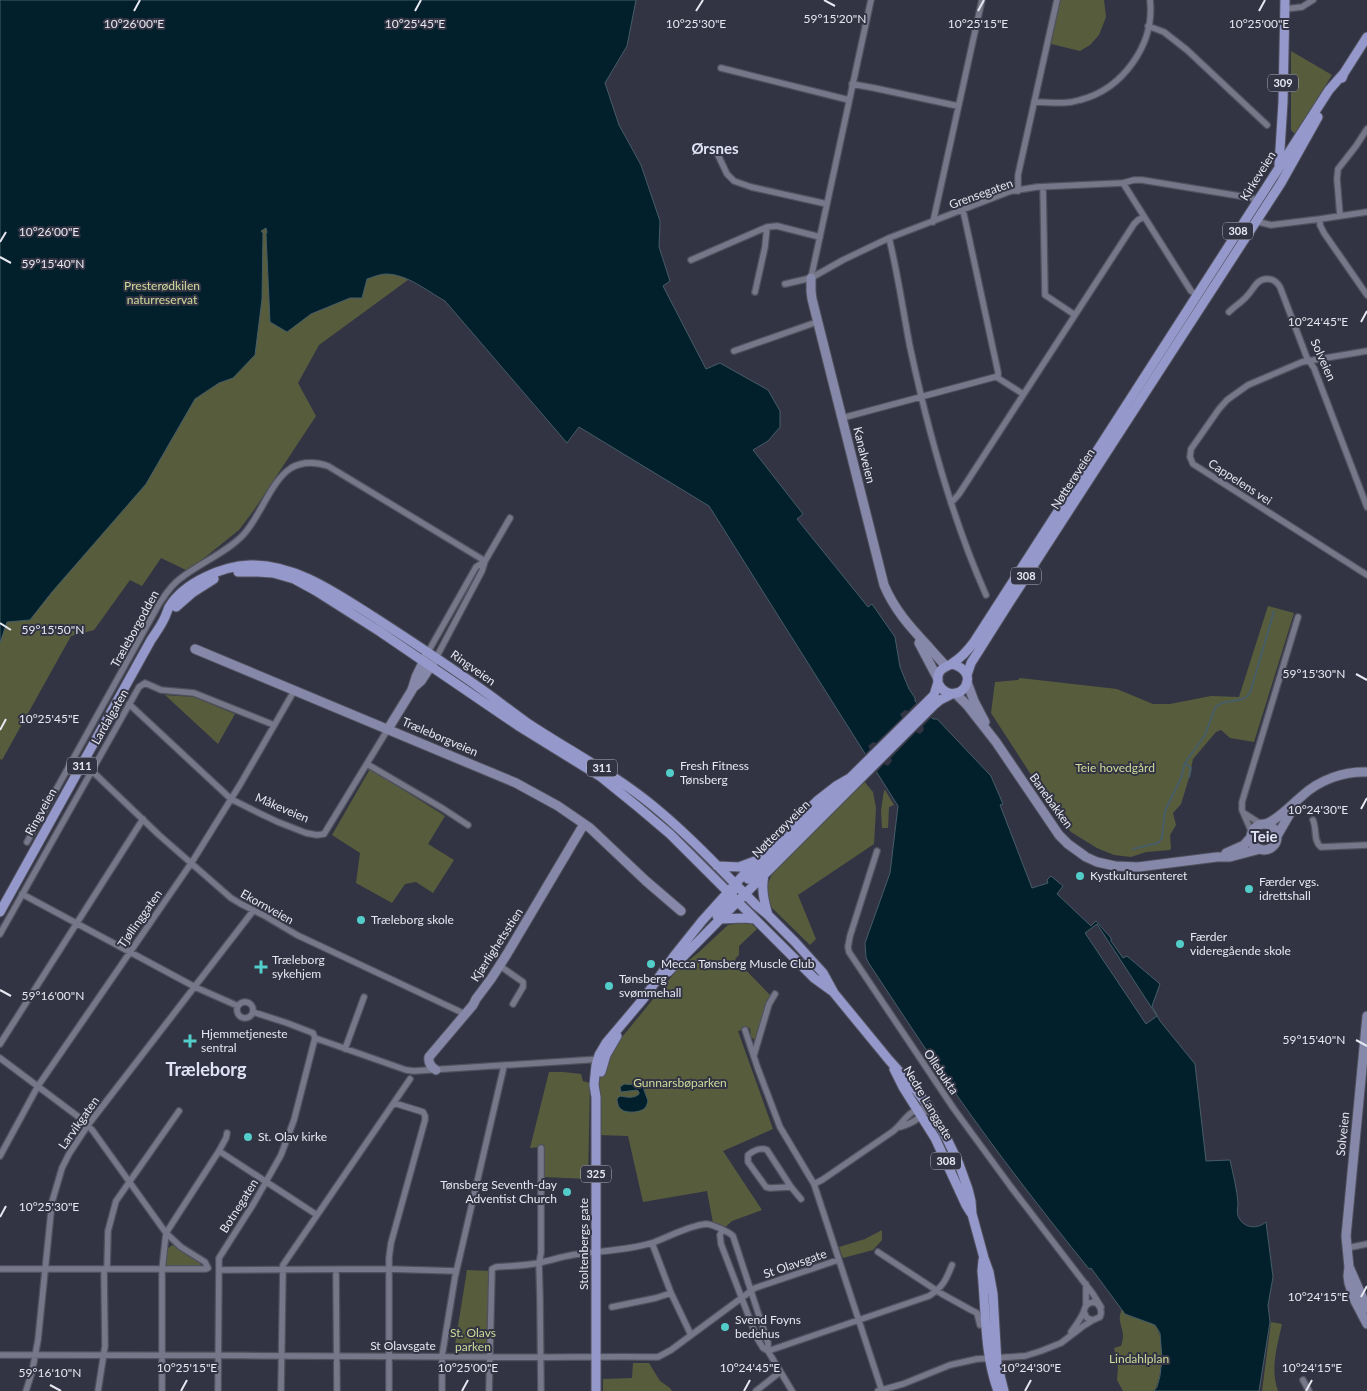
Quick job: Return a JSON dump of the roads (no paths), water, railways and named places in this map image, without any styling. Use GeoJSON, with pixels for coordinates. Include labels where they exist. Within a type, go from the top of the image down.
{"type":"FeatureCollection","features":[{"type":"Feature","properties":{"kind":"main road","name":"309"},"geometry":{"type":"LineString","coordinates":[[1281,182],[1279,167],[1285,4]]}},
{"type":"Feature","properties":{"kind":"main road","name":"Kirkeveien"},"geometry":{"type":"LineString","coordinates":[[1201,297],[1279,167],[1329,90],[1344,73],[1367,37]]}},
{"type":"Feature","properties":{"kind":"main road","name":"Kirkeveien"},"geometry":{"type":"LineString","coordinates":[[1201,297],[1281,182],[1344,73]]}},
{"type":"Feature","properties":{"kind":"main road","name":"Nøtterøveien"},"geometry":{"type":"LineString","coordinates":[[949,665],[966,652],[974,642],[1201,297]]}},
{"type":"Feature","properties":{"kind":"main road","name":"Nøtterøveien"},"geometry":{"type":"LineString","coordinates":[[967,678],[971,663],[996,622],[1201,297]]}},
{"type":"Feature","properties":{"kind":"main road","name":"Ringveien"},"geometry":{"type":"LineString","coordinates":[[164,620],[169,607],[188,588],[218,571],[250,565],[268,566],[286,570],[315,582],[432,655],[537,729],[605,770],[632,789],[677,826],[740,889]]}},
{"type":"Feature","properties":{"kind":"main road","name":"Ringveien"},"geometry":{"type":"LineString","coordinates":[[0,912],[151,640],[164,620],[192,592],[212,580],[242,572],[274,573],[316,591],[520,727],[587,769],[611,785],[670,834],[732,896]]}},
{"type":"Feature","properties":{"kind":"main road"},"geometry":{"type":"LineString","coordinates":[[949,665],[960,666],[967,678]]}},
{"type":"Feature","properties":{"kind":"main road","name":"308"},"geometry":{"type":"LineString","coordinates":[[932,703],[940,672],[949,665]]}},
{"type":"Feature","properties":{"kind":"main road","name":"308"},"geometry":{"type":"LineString","coordinates":[[862,772],[932,703],[963,689],[967,678]]}},
{"type":"Feature","properties":{"kind":"main road"},"geometry":{"type":"LineString","coordinates":[[938,681],[943,690],[954,694]]}},
{"type":"Feature","properties":{"kind":"main road","name":"Nøtterøyveien"},"geometry":{"type":"LineString","coordinates":[[740,889],[764,875],[862,772]]}},
{"type":"Feature","properties":{"kind":"main road","name":"Nøtterøyveien"},"geometry":{"type":"LineString","coordinates":[[740,889],[756,861],[818,800],[836,786],[862,772]]}},
{"type":"Feature","properties":{"kind":"main road","name":"Nøtterøyveien"},"geometry":{"type":"LineString","coordinates":[[732,896],[829,799],[845,786],[850,778]]}},
{"type":"Feature","properties":{"kind":"main road","name":"308"},"geometry":{"type":"LineString","coordinates":[[717,866],[739,868],[756,861]]}},
{"type":"Feature","properties":{"kind":"main road"},"geometry":{"type":"LineString","coordinates":[[764,875],[763,893],[768,915]]}},
{"type":"Feature","properties":{"kind":"main road","name":"Stoltenbergs gate"},"geometry":{"type":"LineString","coordinates":[[596,1391],[596,1096],[594,1085],[606,1043],[624,1023],[674,956],[714,907],[740,889]]}},
{"type":"Feature","properties":{"kind":"main road","name":"Nedre Langgate"},"geometry":{"type":"LineString","coordinates":[[740,889],[814,962],[823,973],[834,993],[889,1060],[911,1083],[929,1107],[946,1137],[962,1172],[972,1201],[972,1214],[989,1272],[993,1294],[993,1375],[998,1391]]}},
{"type":"Feature","properties":{"kind":"main road","name":"Stoltenbergs gate"},"geometry":{"type":"LineString","coordinates":[[647,993],[721,919],[732,896]]}},
{"type":"Feature","properties":{"kind":"main road","name":"Stoltenbergs gate"},"geometry":{"type":"LineString","coordinates":[[710,928],[732,896]]}},
{"type":"Feature","properties":{"kind":"main road","name":"Nedre Langgate"},"geometry":{"type":"LineString","coordinates":[[732,896],[814,978],[834,993]]}},
{"type":"Feature","properties":{"kind":"main road"},"geometry":{"type":"LineString","coordinates":[[721,919],[755,919]]}},
{"type":"Feature","properties":{"kind":"main road","name":"Nedre Langgate"},"geometry":{"type":"LineString","coordinates":[[889,1060],[903,1087],[939,1145],[966,1205],[972,1214]]}},
{"type":"Feature","properties":{"kind":"main road","name":"Nedre Langgate"},"geometry":{"type":"LineString","coordinates":[[993,1358],[998,1368],[1004,1391]]}},
{"type":"Feature","properties":{"kind":"street"},"geometry":{"type":"LineString","coordinates":[[811,278],[871,0]]}},
{"type":"Feature","properties":{"kind":"street"},"geometry":{"type":"LineString","coordinates":[[933,222],[982,0]]}},
{"type":"Feature","properties":{"kind":"street"},"geometry":{"type":"LineString","coordinates":[[1018,190],[1018,175],[1057,0]]}},
{"type":"Feature","properties":{"kind":"street"},"geometry":{"type":"LineString","coordinates":[[1034,102],[1077,101],[1094,96],[1122,75],[1131,66],[1142,47],[1148,26],[1150,0]]}},
{"type":"Feature","properties":{"kind":"street"},"geometry":{"type":"LineString","coordinates":[[1285,4],[1302,7],[1313,0]]}},
{"type":"Feature","properties":{"kind":"street"},"geometry":{"type":"LineString","coordinates":[[1148,26],[1164,32],[1187,50],[1267,125]]}},
{"type":"Feature","properties":{"kind":"street"},"geometry":{"type":"LineString","coordinates":[[721,68],[849,100]]}},
{"type":"Feature","properties":{"kind":"street"},"geometry":{"type":"LineString","coordinates":[[852,84],[958,106]]}},
{"type":"Feature","properties":{"kind":"street"},"geometry":{"type":"LineString","coordinates":[[1340,216],[1338,169],[1367,129]]}},
{"type":"Feature","properties":{"kind":"street"},"geometry":{"type":"LineString","coordinates":[[718,155],[727,174],[734,182],[827,204]]}},
{"type":"Feature","properties":{"kind":"street","name":"Grensegaten"},"geometry":{"type":"LineString","coordinates":[[785,284],[811,278],[889,238],[1011,191],[1142,180],[1252,198]]}},
{"type":"Feature","properties":{"kind":"street"},"geometry":{"type":"LineString","coordinates":[[1123,183],[1191,291],[1201,297]]}},
{"type":"Feature","properties":{"kind":"street"},"geometry":{"type":"LineString","coordinates":[[1043,187],[1044,295],[1074,315]]}},
{"type":"Feature","properties":{"kind":"street"},"geometry":{"type":"LineString","coordinates":[[964,210],[998,378]]}},
{"type":"Feature","properties":{"kind":"street"},"geometry":{"type":"LineString","coordinates":[[1255,221],[1271,225],[1367,212]]}},
{"type":"Feature","properties":{"kind":"street"},"geometry":{"type":"LineString","coordinates":[[951,503],[959,494],[1134,224],[1144,217]]}},
{"type":"Feature","properties":{"kind":"street"},"geometry":{"type":"LineString","coordinates":[[1320,219],[1320,225],[1324,233],[1367,295]]}},
{"type":"Feature","properties":{"kind":"street"},"geometry":{"type":"LineString","coordinates":[[691,260],[767,227],[777,226],[820,237]]}},
{"type":"Feature","properties":{"kind":"street"},"geometry":{"type":"LineString","coordinates":[[756,292],[767,227]]}},
{"type":"Feature","properties":{"kind":"street"},"geometry":{"type":"LineString","coordinates":[[889,238],[910,347],[934,445],[959,527],[986,595]]}},
{"type":"Feature","properties":{"kind":"street","name":"Kanalveien"},"geometry":{"type":"LineString","coordinates":[[811,278],[810,291],[817,322],[884,585],[895,608],[913,631],[949,665]]}},
{"type":"Feature","properties":{"kind":"street","name":"Solveien"},"geometry":{"type":"LineString","coordinates":[[1229,312],[1264,278],[1275,280],[1280,287],[1315,370],[1367,507]]}},
{"type":"Feature","properties":{"kind":"street"},"geometry":{"type":"LineString","coordinates":[[734,351],[817,322]]}},
{"type":"Feature","properties":{"kind":"street","name":"Cappelens vei"},"geometry":{"type":"LineString","coordinates":[[1367,351],[1302,362],[1254,381],[1237,391],[1219,409],[1192,449],[1190,457],[1193,464],[1367,576]]}},
{"type":"Feature","properties":{"kind":"street"},"geometry":{"type":"LineString","coordinates":[[842,418],[998,378],[1023,394]]}},
{"type":"Feature","properties":{"kind":"street","name":"Træleborgodden"},"geometry":{"type":"LineString","coordinates":[[27,842],[169,589],[179,579],[243,535],[252,524],[279,480],[291,469],[303,463],[328,466],[485,561]]}},
{"type":"Feature","properties":{"kind":"street","name":"Måkeveien"},"geometry":{"type":"LineString","coordinates":[[129,704],[232,799],[278,822],[306,833],[324,834],[412,690],[421,681],[427,664],[482,571],[485,561],[510,518]]}},
{"type":"Feature","properties":{"kind":"street"},"geometry":{"type":"LineString","coordinates":[[432,655],[476,568],[485,561]]}},
{"type":"Feature","properties":{"kind":"street"},"geometry":{"type":"LineString","coordinates":[[1260,849],[1254,845],[1242,806],[1298,617]]}},
{"type":"Feature","properties":{"kind":"street","name":"Kanalveien"},"geometry":{"type":"LineString","coordinates":[[913,631],[938,681]]}},
{"type":"Feature","properties":{"kind":"street","name":"Træleborgveien"},"geometry":{"type":"LineString","coordinates":[[195,649],[516,783],[558,806],[584,824],[681,911]]}},
{"type":"Feature","properties":{"kind":"street","name":"Banebakken"},"geometry":{"type":"LineString","coordinates":[[967,678],[974,701],[996,742]]}},
{"type":"Feature","properties":{"kind":"street","name":"Lardalgaten"},"geometry":{"type":"LineString","coordinates":[[0,934],[139,687],[145,684],[161,690],[194,693],[274,725]]}},
{"type":"Feature","properties":{"kind":"street","name":"Tjøllinggaten"},"geometry":{"type":"LineString","coordinates":[[0,1156],[38,1086],[192,862],[232,799],[294,690]]}},
{"type":"Feature","properties":{"kind":"street","name":"Banebakken"},"geometry":{"type":"LineString","coordinates":[[954,694],[967,705],[996,742],[1059,834],[1068,844],[1086,857],[1108,865],[1129,867],[1154,866],[1217,857],[1230,857],[1267,849],[1275,843],[1295,803]]}},
{"type":"Feature","properties":{"kind":"street"},"geometry":{"type":"LineString","coordinates":[[367,764],[468,825]]}},
{"type":"Feature","properties":{"kind":"street","name":"Ekornveien"},"geometry":{"type":"LineString","coordinates":[[91,770],[231,898],[297,935],[465,1014]]}},
{"type":"Feature","properties":{"kind":"street","name":"Banebakken"},"geometry":{"type":"LineString","coordinates":[[1217,857],[1244,845],[1256,827],[1278,819],[1308,790],[1328,779],[1349,773],[1367,772]]}},
{"type":"Feature","properties":{"kind":"street"},"geometry":{"type":"LineString","coordinates":[[1244,813],[1274,828],[1277,836]]}},
{"type":"Feature","properties":{"kind":"street"},"geometry":{"type":"LineString","coordinates":[[0,1044],[143,819]]}},
{"type":"Feature","properties":{"kind":"street"},"geometry":{"type":"LineString","coordinates":[[1313,820],[1316,830],[1316,841],[1321,847],[1367,845]]}},
{"type":"Feature","properties":{"kind":"street","name":"Kjærlighetsstien"},"geometry":{"type":"LineString","coordinates":[[436,1070],[431,1067],[429,1057],[465,1014],[500,966],[584,824]]}},
{"type":"Feature","properties":{"kind":"street","name":"Ollebukta"},"geometry":{"type":"LineString","coordinates":[[877,851],[850,936],[849,952],[954,1109],[1086,1284],[1101,1307]]}},
{"type":"Feature","properties":{"kind":"street"},"geometry":{"type":"LineString","coordinates":[[22,894],[195,987],[238,1006]]}},
{"type":"Feature","properties":{"kind":"street","name":"Larvikgaten"},"geometry":{"type":"LineString","coordinates":[[26,1391],[36,1356],[52,1202],[59,1174],[69,1154],[88,1126],[253,911]]}},
{"type":"Feature","properties":{"kind":"street"},"geometry":{"type":"LineString","coordinates":[[500,966],[524,984],[513,1004]]}},
{"type":"Feature","properties":{"kind":"street"},"geometry":{"type":"LineString","coordinates":[[754,1055],[769,1004],[775,994]]}},
{"type":"Feature","properties":{"kind":"street"},"geometry":{"type":"LineString","coordinates":[[345,1048],[364,997]]}},
{"type":"Feature","properties":{"kind":"street"},"geometry":{"type":"LineString","coordinates":[[238,1006],[245,1002],[248,1003],[253,1008],[253,1012]]}},
{"type":"Feature","properties":{"kind":"street"},"geometry":{"type":"LineString","coordinates":[[238,1006],[240,1017],[248,1018],[253,1012]]}},
{"type":"Feature","properties":{"kind":"street"},"geometry":{"type":"LineString","coordinates":[[253,1012],[313,1033],[315,1038],[406,1070],[504,1066],[602,1057]]}},
{"type":"Feature","properties":{"kind":"street","name":"Solveien"},"geometry":{"type":"LineString","coordinates":[[1349,1268],[1347,1252],[1348,1206],[1363,1090],[1367,1016]]}},
{"type":"Feature","properties":{"kind":"street"},"geometry":{"type":"LineString","coordinates":[[745,1030],[780,1127],[814,1184],[881,1391],[909,1382],[950,1364],[1024,1356],[1041,1351],[1061,1342],[1097,1319],[1101,1316],[1101,1307],[1093,1302],[1090,1303],[1078,1323],[1061,1342]]}},
{"type":"Feature","properties":{"kind":"street","name":"Botnegaten"},"geometry":{"type":"LineString","coordinates":[[218,1391],[219,1258],[254,1203],[281,1155],[294,1120],[315,1038]]}},
{"type":"Feature","properties":{"kind":"street"},"geometry":{"type":"LineString","coordinates":[[0,1058],[84,1121],[166,1233],[182,1247],[205,1262],[208,1268],[206,1270],[0,1269]]}},
{"type":"Feature","properties":{"kind":"street"},"geometry":{"type":"LineString","coordinates":[[442,1391],[442,1356],[456,1271],[504,1066]]}},
{"type":"Feature","properties":{"kind":"street"},"geometry":{"type":"LineString","coordinates":[[281,1391],[282,1270],[287,1258],[410,1079]]}},
{"type":"Feature","properties":{"kind":"street"},"geometry":{"type":"LineString","coordinates":[[389,1391],[389,1258],[425,1120],[423,1112],[394,1103]]}},
{"type":"Feature","properties":{"kind":"street"},"geometry":{"type":"LineString","coordinates":[[814,1184],[900,1127],[910,1114],[919,1113],[929,1107]]}},
{"type":"Feature","properties":{"kind":"street"},"geometry":{"type":"LineString","coordinates":[[98,1391],[104,1355],[108,1231],[112,1213],[116,1201],[179,1111]]}},
{"type":"Feature","properties":{"kind":"street"},"geometry":{"type":"LineString","coordinates":[[162,1391],[162,1270],[166,1233],[219,1151],[227,1133]]}},
{"type":"Feature","properties":{"kind":"street"},"geometry":{"type":"LineString","coordinates":[[541,1148],[541,1253],[539,1263],[541,1391]]}},
{"type":"Feature","properties":{"kind":"street"},"geometry":{"type":"LineString","coordinates":[[791,1187],[766,1187],[748,1162],[748,1155],[758,1150],[767,1150],[801,1199]]}},
{"type":"Feature","properties":{"kind":"street"},"geometry":{"type":"LineString","coordinates":[[219,1151],[317,1215]]}},
{"type":"Feature","properties":{"kind":"street"},"geometry":{"type":"LineString","coordinates":[[490,1391],[489,1357],[492,1269],[539,1263],[596,1252],[621,1250],[652,1243],[704,1224],[712,1224],[733,1236],[768,1343],[768,1351]]}},
{"type":"Feature","properties":{"kind":"street"},"geometry":{"type":"LineString","coordinates":[[722,1231],[720,1235],[721,1244],[757,1338],[763,1348],[768,1351],[792,1391]]}},
{"type":"Feature","properties":{"kind":"street"},"geometry":{"type":"LineString","coordinates":[[652,1243],[671,1294],[691,1335]]}},
{"type":"Feature","properties":{"kind":"street"},"geometry":{"type":"LineString","coordinates":[[1347,1252],[1367,1244]]}},
{"type":"Feature","properties":{"kind":"street"},"geometry":{"type":"LineString","coordinates":[[878,1252],[977,1313],[980,1325]]}},
{"type":"Feature","properties":{"kind":"street","name":"St Olavsgate"},"geometry":{"type":"LineString","coordinates":[[0,1355],[660,1356],[751,1291],[766,1284],[838,1260]]}},
{"type":"Feature","properties":{"kind":"street"},"geometry":{"type":"LineString","coordinates":[[768,1351],[929,1296],[942,1286],[952,1265]]}},
{"type":"Feature","properties":{"kind":"street"},"geometry":{"type":"LineString","coordinates":[[1349,1268],[1367,1308]]}},
{"type":"Feature","properties":{"kind":"street"},"geometry":{"type":"LineString","coordinates":[[1349,1268],[1350,1290],[1367,1324]]}},
{"type":"Feature","properties":{"kind":"street"},"geometry":{"type":"LineString","coordinates":[[219,1270],[388,1269],[456,1271]]}},
{"type":"Feature","properties":{"kind":"street"},"geometry":{"type":"LineString","coordinates":[[336,1270],[338,1391]]}},
{"type":"Feature","properties":{"kind":"street"},"geometry":{"type":"LineString","coordinates":[[1086,1284],[1085,1309],[1087,1318],[1093,1320]]}},
{"type":"Feature","properties":{"kind":"street"},"geometry":{"type":"LineString","coordinates":[[612,1307],[671,1294]]}},
{"type":"Feature","properties":{"kind":"street"},"geometry":{"type":"LineString","coordinates":[[756,1391],[780,1372]]}},
{"type":"Feature","properties":{"kind":"street"},"geometry":{"type":"LineString","coordinates":[[1303,1380],[1309,1391]]}},
{"type":"Feature","properties":{"kind":"water"},"geometry":{"type":"Polygon","coordinates":[[[0,0],[636,0],[627,46],[605,83],[619,125],[641,165],[660,221],[659,247],[670,281],[663,286],[706,369],[720,363],[768,390],[780,411],[780,427],[768,441],[753,450],[803,514],[797,519],[868,607],[872,604],[895,637],[900,667],[915,701],[933,719],[937,719],[991,776],[1003,804],[1000,805],[1032,888],[1048,883],[1047,880],[1051,876],[1063,886],[1057,894],[1091,926],[1096,921],[1111,938],[1111,941],[1123,958],[1127,956],[1160,984],[1152,1006],[1160,1021],[1195,1064],[1206,1161],[1230,1160],[1237,1192],[1237,1213],[1239,1218],[1242,1222],[1252,1227],[1266,1222],[1273,1277],[1268,1305],[1270,1322],[1259,1391],[1154,1391],[1160,1376],[1162,1359],[1160,1333],[1155,1325],[1125,1314],[1091,1268],[1089,1269],[1055,1226],[1004,1161],[956,1094],[868,962],[865,943],[890,873],[898,806],[709,506],[579,427],[567,443],[445,301],[424,288],[394,275],[376,276],[367,279],[362,298],[350,298],[311,314],[287,332],[270,322],[267,232],[266,228],[261,231],[263,233],[262,299],[255,355],[233,378],[219,383],[195,399],[146,484],[30,620],[7,622],[0,643],[0,0]],[[1097,924],[1085,933],[1146,1024],[1157,1016],[1097,924]]]}},
{"type":"Feature","properties":{"kind":"water"},"geometry":{"type":"Polygon","coordinates":[[[624,1084],[643,1087],[648,1101],[644,1109],[631,1112],[624,1111],[619,1107],[617,1099],[620,1096],[632,1097],[639,1094],[637,1090],[621,1092],[620,1087],[624,1084]]]}},
{"type":"Feature","properties":{"kind":"waterway"},"geometry":{"type":"LineString","coordinates":[[1133,849],[1158,843],[1162,838],[1165,811],[1181,778],[1185,763],[1205,735],[1215,708],[1223,703],[1247,697],[1250,693],[1274,611]]}},
{"type":"Feature","properties":{"kind":"waterway"},"geometry":{"type":"LineString","coordinates":[[1185,763],[1191,768],[1189,777]]}},
{"type":"Feature","properties":{"kind":"place","name":"Fresh Fitness Tønsberg"},"geometry":{"type":"Point","coordinates":[670,773]}},
{"type":"Feature","properties":{"kind":"place","name":"Kystkultursenteret"},"geometry":{"type":"Point","coordinates":[1080,876]}},
{"type":"Feature","properties":{"kind":"place","name":"Færder vgs. idrettshall"},"geometry":{"type":"Point","coordinates":[1249,889]}},
{"type":"Feature","properties":{"kind":"place","name":"Træleborg skole"},"geometry":{"type":"Point","coordinates":[361,920]}},
{"type":"Feature","properties":{"kind":"place","name":"Færder videregående skole"},"geometry":{"type":"Point","coordinates":[1180,944]}},
{"type":"Feature","properties":{"kind":"place","name":"Mecca Tønsberg Muscle Club"},"geometry":{"type":"Point","coordinates":[651,964]}},
{"type":"Feature","properties":{"kind":"place","name":"Træleborg sykehjem"},"geometry":{"type":"Point","coordinates":[261,967]}},
{"type":"Feature","properties":{"kind":"place","name":"Tønsberg svømmehall"},"geometry":{"type":"Point","coordinates":[609,986]}},
{"type":"Feature","properties":{"kind":"place","name":"Hjemmetjeneste sentral"},"geometry":{"type":"Point","coordinates":[190,1041]}},
{"type":"Feature","properties":{"kind":"place","name":"St. Olav kirke"},"geometry":{"type":"Point","coordinates":[248,1137]}},
{"type":"Feature","properties":{"kind":"place","name":"Tønsberg Seventh-day Adventist Church"},"geometry":{"type":"Point","coordinates":[567,1192]}},
{"type":"Feature","properties":{"kind":"place","name":"Svend Foyns bedehus"},"geometry":{"type":"Point","coordinates":[725,1327]}},
{"type":"Feature","properties":{"kind":"district","name":"Ørsnes"},"geometry":{"type":"Point","coordinates":[715,149]}},
{"type":"Feature","properties":{"kind":"district","name":"Teie"},"geometry":{"type":"Point","coordinates":[1264,837]}},
{"type":"Feature","properties":{"kind":"district","name":"Træleborg"},"geometry":{"type":"Point","coordinates":[206,1070]}},
{"type":"Feature","properties":{"kind":"park label","name":"Presterødkilen naturreservat"},"geometry":{"type":"Point","coordinates":[162,293]}},
{"type":"Feature","properties":{"kind":"park label","name":"Teie hovedgård"},"geometry":{"type":"Point","coordinates":[1115,768]}},
{"type":"Feature","properties":{"kind":"park label","name":"Gunnarsbøparken"},"geometry":{"type":"Point","coordinates":[680,1083]}},
{"type":"Feature","properties":{"kind":"park label","name":"St. Olavs parken"},"geometry":{"type":"Point","coordinates":[473,1340]}},
{"type":"Feature","properties":{"kind":"park label","name":"Lindahlplan"},"geometry":{"type":"Point","coordinates":[1139,1359]}}]}
